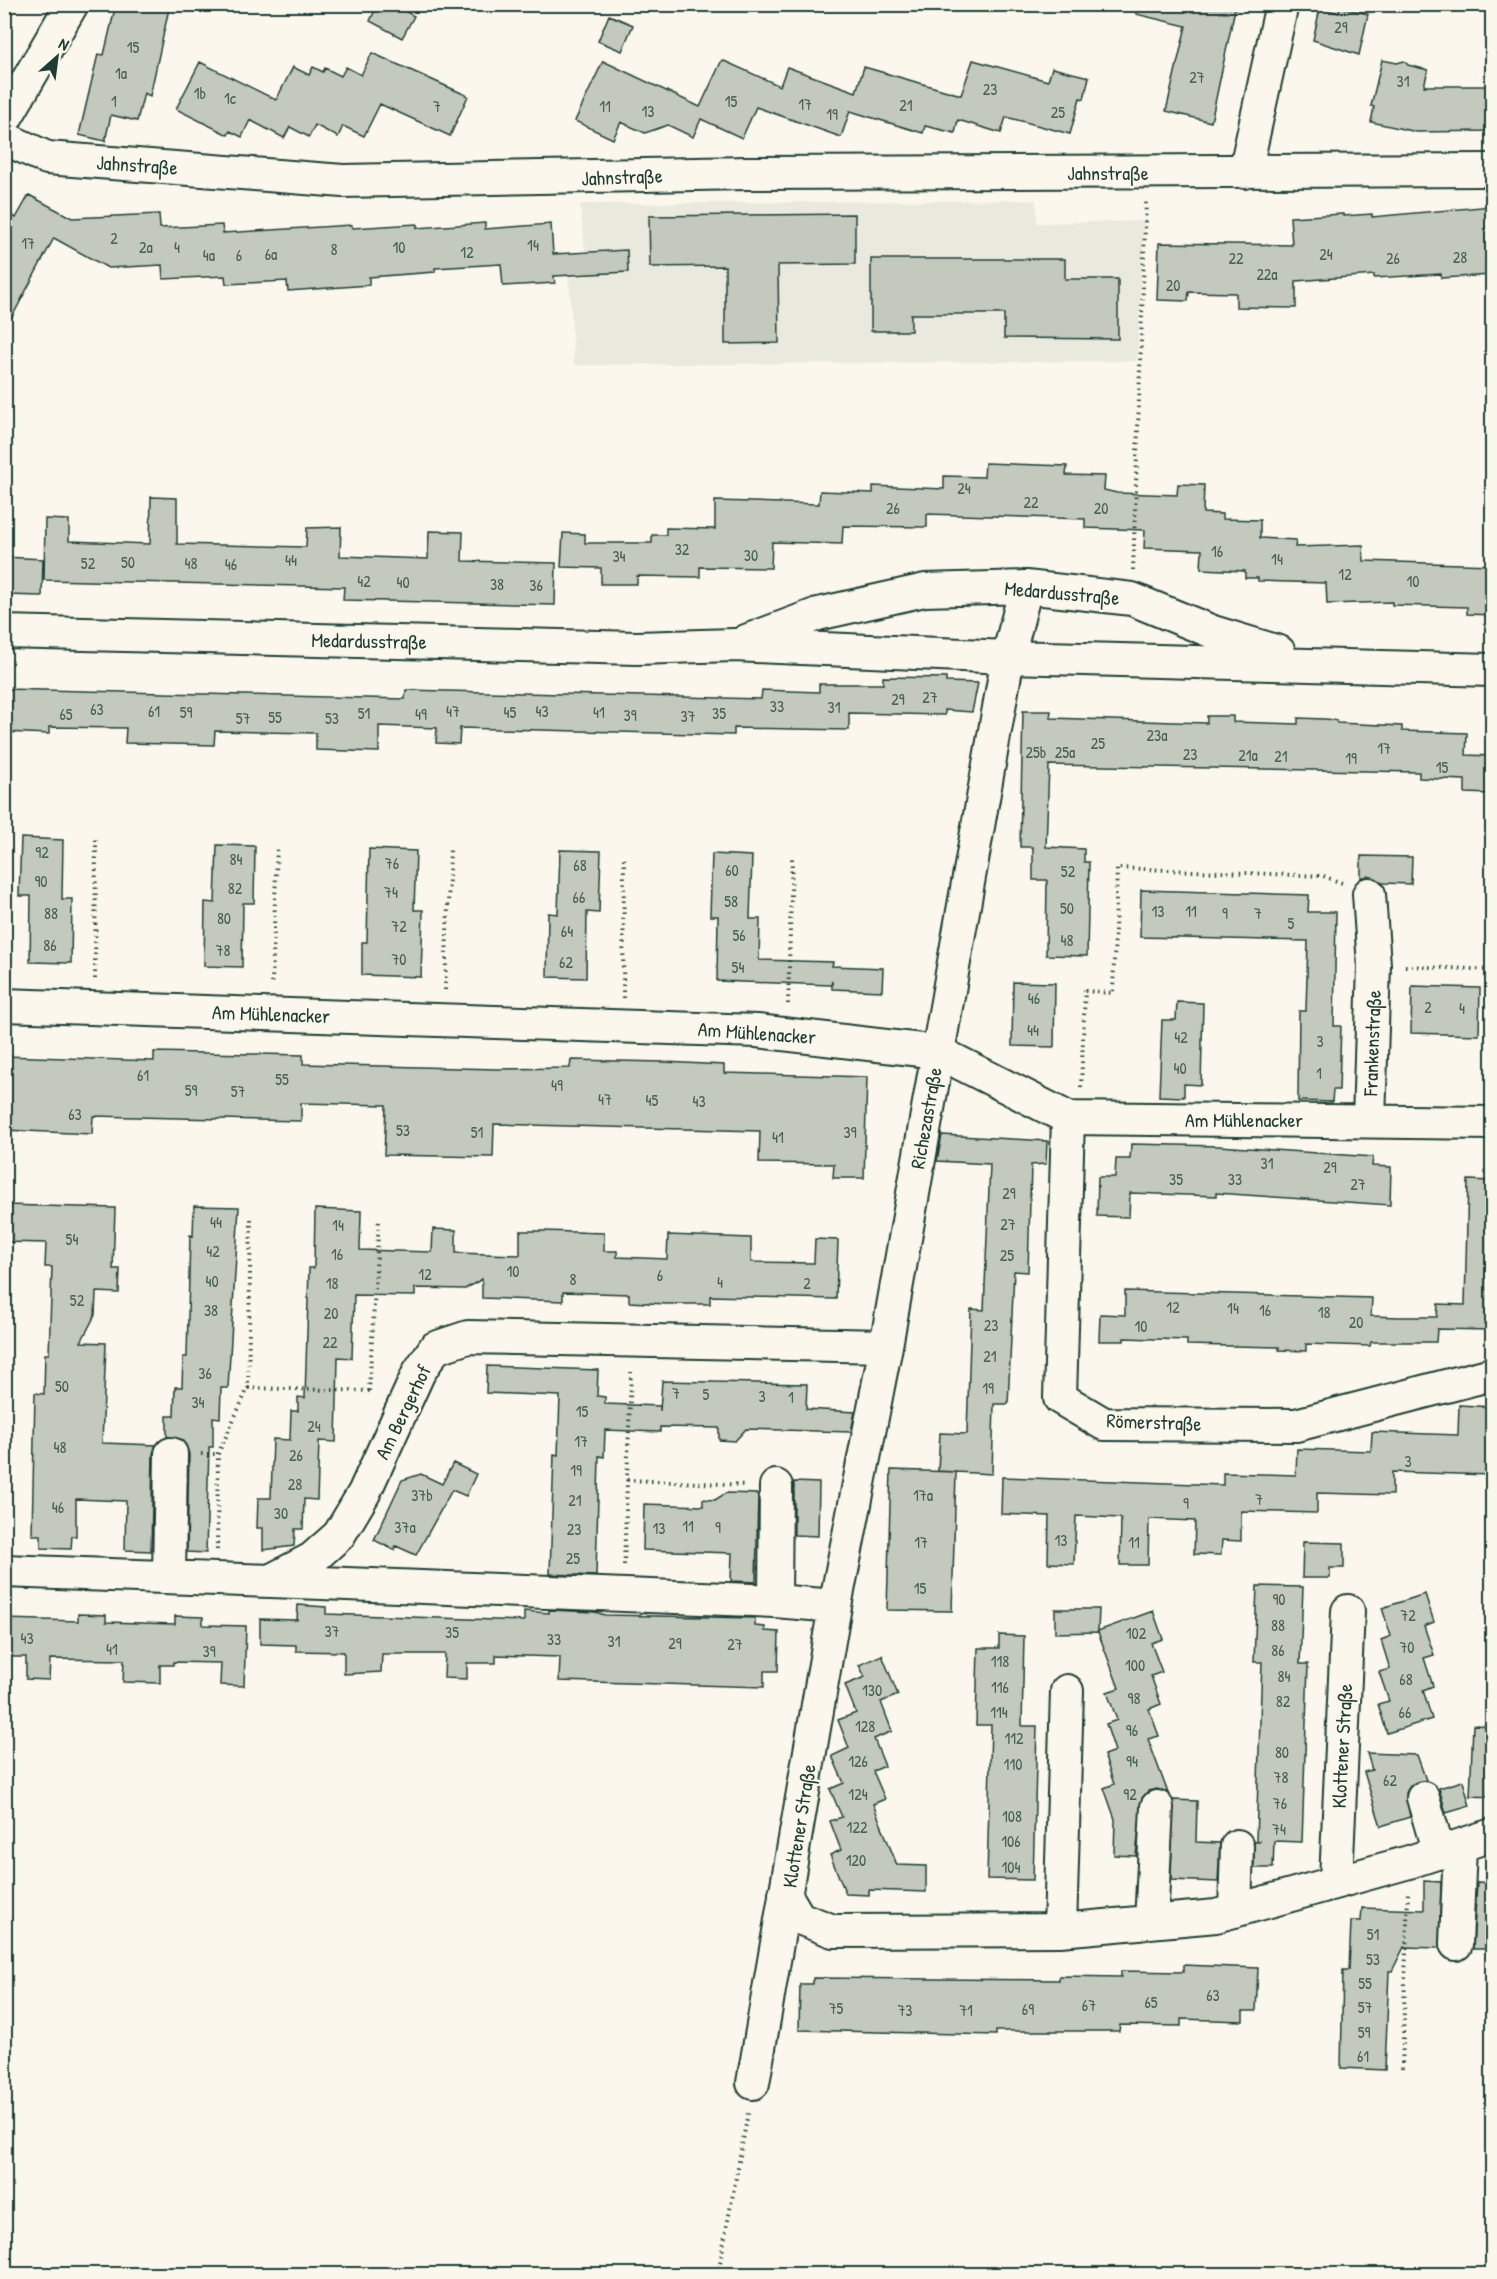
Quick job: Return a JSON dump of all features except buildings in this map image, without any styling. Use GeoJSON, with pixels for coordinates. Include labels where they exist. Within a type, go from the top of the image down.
{"type":"FeatureCollection","features":[{"type":"Feature","properties":{"kind":"street"},"geometry":{"type":"LineString","coordinates":[[4,121],[72,4]]}},
{"type":"Feature","properties":{"kind":"street"},"geometry":{"type":"LineString","coordinates":[[1245,172],[1282,4]]}},
{"type":"Feature","properties":{"kind":"street","name":"Jahnstraße"},"geometry":{"type":"LineString","coordinates":[[4,138],[47,158],[343,181],[747,174],[1492,170]]}},
{"type":"Feature","properties":{"kind":"street","name":"Medardusstraße"},"geometry":{"type":"LineString","coordinates":[[734,645],[818,614],[925,590],[1026,587],[1132,599],[1214,632],[1316,663]]}},
{"type":"Feature","properties":{"kind":"street","name":"Richezastraße"},"geometry":{"type":"LineString","coordinates":[[829,1650],[835,1606],[886,1346],[1008,657],[1026,587]]}},
{"type":"Feature","properties":{"kind":"street","name":"Medardusstraße"},"geometry":{"type":"LineString","coordinates":[[4,632],[637,648],[734,645],[1008,657],[1316,663],[1492,670]]}},
{"type":"Feature","properties":{"kind":"street","name":"Frankenstraße"},"geometry":{"type":"LineString","coordinates":[[1369,894],[1374,965],[1369,1120]]}},
{"type":"Feature","properties":{"kind":"street","name":"Am Mühlenacker"},"geometry":{"type":"LineString","coordinates":[[4,1005],[623,1026],[787,1034],[938,1052],[1074,1118],[1492,1123]]}},
{"type":"Feature","properties":{"kind":"street","name":"Römerstraße"},"geometry":{"type":"LineString","coordinates":[[1074,1118],[1060,1398],[1081,1411],[1104,1424],[1296,1425],[1492,1374]]}},
{"type":"Feature","properties":{"kind":"street","name":"Am Bergerhof"},"geometry":{"type":"LineString","coordinates":[[270,1581],[312,1559],[339,1535],[364,1493],[419,1372],[435,1348],[468,1337],[886,1346]]}},
{"type":"Feature","properties":{"kind":"street"},"geometry":{"type":"LineString","coordinates":[[169,1577],[171,1454]]}},
{"type":"Feature","properties":{"kind":"street"},"geometry":{"type":"LineString","coordinates":[[775,1600],[776,1486]]}},
{"type":"Feature","properties":{"kind":"street"},"geometry":{"type":"LineString","coordinates":[[4,1571],[775,1600],[835,1606]]}},
{"type":"Feature","properties":{"kind":"street","name":"Klottener Straße"},"geometry":{"type":"LineString","coordinates":[[1336,1881],[1348,1611]]}},
{"type":"Feature","properties":{"kind":"street","name":"Klottener Straße"},"geometry":{"type":"LineString","coordinates":[[829,1650],[785,1894],[800,1918],[833,1931],[1060,1930],[1216,1916],[1409,1862],[1492,1835]]}},
{"type":"Feature","properties":{"kind":"street"},"geometry":{"type":"LineString","coordinates":[[1060,1930],[1067,1691]]}},
{"type":"Feature","properties":{"kind":"street"},"geometry":{"type":"LineString","coordinates":[[1423,1798],[1449,1849],[1456,1944]]}},
{"type":"Feature","properties":{"kind":"street"},"geometry":{"type":"LineString","coordinates":[[1151,1922],[1157,1807]]}},
{"type":"Feature","properties":{"kind":"street"},"geometry":{"type":"LineString","coordinates":[[1235,1911],[1237,1846]]}},
{"type":"Feature","properties":{"kind":"street"},"geometry":{"type":"LineString","coordinates":[[753,2083],[785,1894]]}},
{"type":"Feature","properties":{"kind":"path"},"geometry":{"type":"LineString","coordinates":[[1132,599],[1147,172]]}},
{"type":"Feature","properties":{"kind":"path"},"geometry":{"type":"LineString","coordinates":[[94,1009],[96,839]]}},
{"type":"Feature","properties":{"kind":"path"},"geometry":{"type":"LineString","coordinates":[[270,1014],[277,846]]}},
{"type":"Feature","properties":{"kind":"path"},"geometry":{"type":"LineString","coordinates":[[444,1020],[450,850]]}},
{"type":"Feature","properties":{"kind":"path"},"geometry":{"type":"LineString","coordinates":[[623,1026],[624,855]]}},
{"type":"Feature","properties":{"kind":"path"},"geometry":{"type":"LineString","coordinates":[[787,1034],[792,858]]}},
{"type":"Feature","properties":{"kind":"path"},"geometry":{"type":"LineString","coordinates":[[1074,1118],[1084,991],[1113,993],[1117,868],[1323,876],[1369,894]]}},
{"type":"Feature","properties":{"kind":"path","name":"Frankenstraße"},"geometry":{"type":"LineString","coordinates":[[1374,965],[1492,970]]}},
{"type":"Feature","properties":{"kind":"path"},"geometry":{"type":"LineString","coordinates":[[217,1578],[218,1455],[248,1388],[251,1218]]}},
{"type":"Feature","properties":{"kind":"path"},"geometry":{"type":"LineString","coordinates":[[369,1391],[378,1218]]}},
{"type":"Feature","properties":{"kind":"path"},"geometry":{"type":"LineString","coordinates":[[623,1594],[632,1341]]}},
{"type":"Feature","properties":{"kind":"path"},"geometry":{"type":"LineString","coordinates":[[248,1388],[369,1391],[404,1404]]}},
{"type":"Feature","properties":{"kind":"path"},"geometry":{"type":"LineString","coordinates":[[627,1480],[776,1486]]}},
{"type":"Feature","properties":{"kind":"path"},"geometry":{"type":"LineString","coordinates":[[1402,2069],[1409,1862]]}},
{"type":"Feature","properties":{"kind":"path"},"geometry":{"type":"LineString","coordinates":[[718,2274],[753,2083]]}},
{"type":"Feature","properties":{"kind":"shaded area"},"geometry":{"type":"Polygon","coordinates":[[[1036,200],[1037,223],[1144,221],[1137,361],[574,365],[569,278],[588,276],[580,204],[1036,200]]]}}]}
